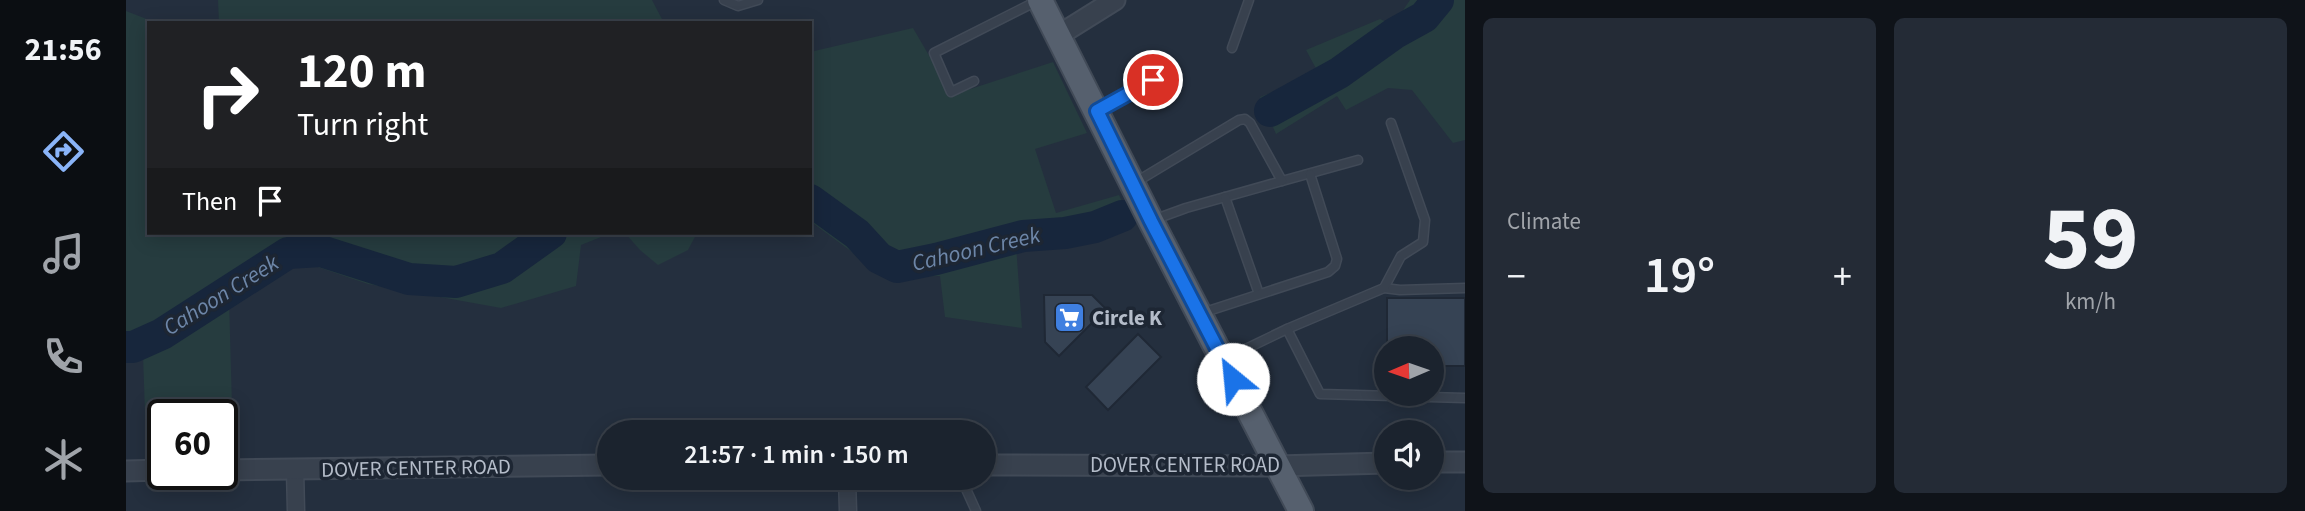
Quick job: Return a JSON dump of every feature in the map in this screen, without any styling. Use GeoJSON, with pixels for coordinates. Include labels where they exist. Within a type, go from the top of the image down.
{"type":"FeatureCollection","features":[{"type":"Feature","properties":{"kind":"main road"},"geometry":{"type":"LineString","coordinates":[[1040,0],[1301,511]]}},
{"type":"Feature","properties":{"kind":"street"},"geometry":{"type":"LineString","coordinates":[[1059,35],[1115,0]]}},
{"type":"Feature","properties":{"kind":"street"},"geometry":{"type":"LineString","coordinates":[[1444,462],[1465,461]]}},
{"type":"Feature","properties":{"kind":"street","name":"DOVER CENTER ROAD"},"geometry":{"type":"LineString","coordinates":[[996,465],[1278,466],[1374,463]]}},
{"type":"Feature","properties":{"kind":"street","name":"DOVER CENTER ROAD"},"geometry":{"type":"LineString","coordinates":[[238,470],[597,465]]}},
{"type":"Feature","properties":{"kind":"street"},"geometry":{"type":"LineString","coordinates":[[295,469],[296,511]]}},
{"type":"Feature","properties":{"kind":"street"},"geometry":{"type":"LineString","coordinates":[[126,471],[147,470]]}},
{"type":"Feature","properties":{"kind":"street"},"geometry":{"type":"LineString","coordinates":[[848,490],[848,511]]}},
{"type":"Feature","properties":{"kind":"lane"},"geometry":{"type":"LineString","coordinates":[[724,0],[738,6],[758,0]]}},
{"type":"Feature","properties":{"kind":"lane"},"geometry":{"type":"LineString","coordinates":[[974,81],[951,92],[934,53],[1040,0]]}},
{"type":"Feature","properties":{"kind":"lane"},"geometry":{"type":"LineString","coordinates":[[1232,48],[1249,0]]}},
{"type":"Feature","properties":{"kind":"lane"},"geometry":{"type":"LineString","coordinates":[[1097,111],[1153,80]]}},
{"type":"Feature","properties":{"kind":"lane"},"geometry":{"type":"LineString","coordinates":[[1133,184],[1239,120],[1245,119],[1250,122],[1282,181]]}},
{"type":"Feature","properties":{"kind":"lane"},"geometry":{"type":"LineString","coordinates":[[1384,288],[1401,256],[1423,242],[1425,220],[1391,123]]}},
{"type":"Feature","properties":{"kind":"lane"},"geometry":{"type":"LineString","coordinates":[[1151,221],[1186,208],[1358,160]]}},
{"type":"Feature","properties":{"kind":"lane"},"geometry":{"type":"LineString","coordinates":[[1199,314],[1328,272],[1335,265],[1337,259],[1310,174]]}},
{"type":"Feature","properties":{"kind":"lane"},"geometry":{"type":"LineString","coordinates":[[1225,197],[1259,294]]}},
{"type":"Feature","properties":{"kind":"lane"},"geometry":{"type":"LineString","coordinates":[[1223,360],[1287,329],[1384,288],[1465,288]]}},
{"type":"Feature","properties":{"kind":"lane"},"geometry":{"type":"LineString","coordinates":[[1287,329],[1320,394],[1465,398]]}},
{"type":"Feature","properties":{"kind":"lane"},"geometry":{"type":"LineString","coordinates":[[966,490],[976,511]]}},
{"type":"Feature","properties":{"kind":"green space"},"geometry":{"type":"Polygon","coordinates":[[[218,0],[652,0],[663,21],[219,21],[218,0]]]}},
{"type":"Feature","properties":{"kind":"green space"},"geometry":{"type":"Polygon","coordinates":[[[1410,0],[1465,0],[1465,140],[1453,143],[1412,90],[1388,88],[1346,110],[1337,96],[1276,134],[1260,97],[1319,74],[1306,50],[1380,19],[1393,25],[1410,0]]]}},
{"type":"Feature","properties":{"kind":"green space"},"geometry":{"type":"Polygon","coordinates":[[[126,11],[152,21],[147,21],[147,235],[606,235],[581,245],[576,286],[501,308],[368,284],[303,262],[229,299],[232,399],[147,399],[147,442],[143,355],[126,355],[126,11]]]}},
{"type":"Feature","properties":{"kind":"green space"},"geometry":{"type":"Polygon","coordinates":[[[913,28],[952,95],[1053,62],[1087,133],[1035,149],[1056,213],[1119,195],[1131,221],[1016,245],[1022,328],[945,317],[940,276],[886,277],[812,222],[812,52],[913,28]]]}},
{"type":"Feature","properties":{"kind":"green space"},"geometry":{"type":"Polygon","coordinates":[[[627,235],[696,235],[688,250],[658,265],[627,235]]]}},
{"type":"Feature","properties":{"kind":"building"},"geometry":{"type":"Polygon","coordinates":[[[1044,295],[1092,295],[1106,309],[1059,356],[1045,342],[1044,295]]]}},
{"type":"Feature","properties":{"kind":"building"},"geometry":{"type":"Polygon","coordinates":[[[1387,298],[1465,298],[1465,366],[1444,366],[1444,336],[1387,336],[1387,298]]]}},
{"type":"Feature","properties":{"kind":"building"},"geometry":{"type":"Polygon","coordinates":[[[1138,334],[1161,357],[1108,410],[1086,387],[1138,334]]]}},
{"type":"Feature","properties":{"kind":"waterway","name":"Cahoon Creek"},"geometry":{"type":"LineString","coordinates":[[1270,111],[1339,73],[1395,33],[1424,17],[1438,0]]}},
{"type":"Feature","properties":{"kind":"waterway","name":"Cahoon Creek"},"geometry":{"type":"LineString","coordinates":[[812,201],[857,234],[879,258],[897,267],[1023,236],[1065,233],[1095,227],[1122,216]]}},
{"type":"Feature","properties":{"kind":"waterway","name":"Cahoon Creek"},"geometry":{"type":"LineString","coordinates":[[126,347],[133,347],[162,334],[288,253],[321,251],[409,279],[456,282],[502,268],[548,235]]}},
{"type":"Feature","properties":{"kind":"place","name":"Circle K"},"geometry":{"type":"Point","coordinates":[1069,318]}},
{"type":"Feature","properties":{"kind":"route"},"geometry":{"type":"LineString","coordinates":[[1153,80],[1097,111],[1233,379]]}}]}
